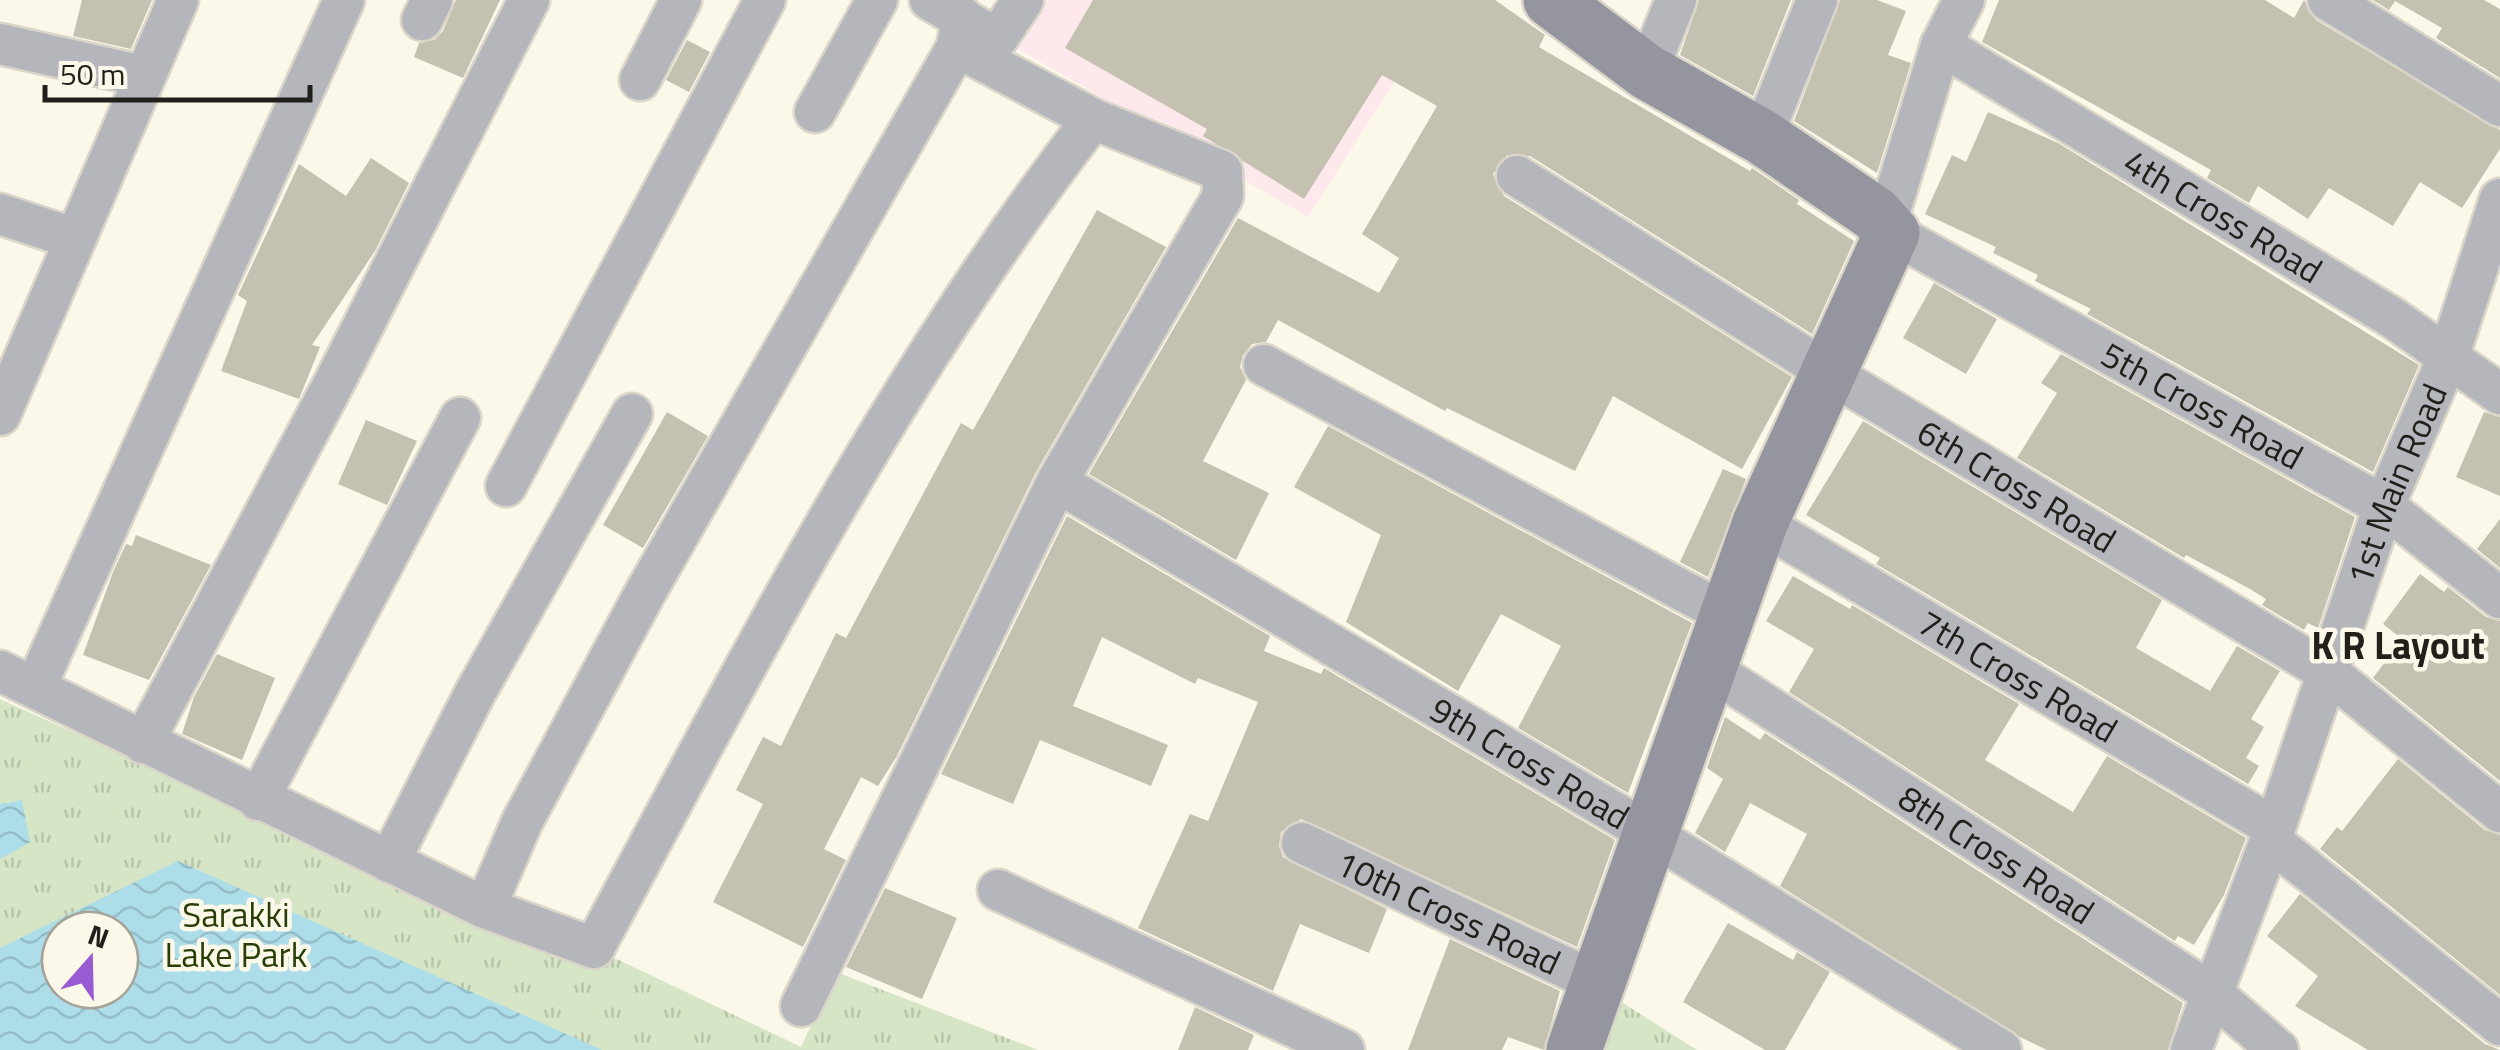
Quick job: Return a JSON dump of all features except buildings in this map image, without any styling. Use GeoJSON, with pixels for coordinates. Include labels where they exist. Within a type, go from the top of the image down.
{"type":"FeatureCollection","features":[{"type":"Feature","properties":{"kind":"street"},"geometry":{"type":"LineString","coordinates":[[0,415],[9,372],[76,239],[178,0]]}},
{"type":"Feature","properties":{"kind":"street"},"geometry":{"type":"LineString","coordinates":[[344,0],[18,679],[485,908],[594,948],[743,668],[877,436],[1024,208],[1093,119]]}},
{"type":"Feature","properties":{"kind":"street"},"geometry":{"type":"LineString","coordinates":[[143,742],[334,382],[529,0]]}},
{"type":"Feature","properties":{"kind":"street"},"geometry":{"type":"LineString","coordinates":[[640,80],[682,0]]}},
{"type":"Feature","properties":{"kind":"street"},"geometry":{"type":"LineString","coordinates":[[506,486],[765,0]]}},
{"type":"Feature","properties":{"kind":"street"},"geometry":{"type":"LineString","coordinates":[[816,112],[877,0]]}},
{"type":"Feature","properties":{"kind":"street"},"geometry":{"type":"LineString","coordinates":[[949,21],[997,38],[1023,0]]}},
{"type":"Feature","properties":{"kind":"street"},"geometry":{"type":"LineString","coordinates":[[1551,0],[1647,72],[1762,137],[1889,228]]}},
{"type":"Feature","properties":{"kind":"street"},"geometry":{"type":"LineString","coordinates":[[1647,72],[1676,0]]}},
{"type":"Feature","properties":{"kind":"street"},"geometry":{"type":"LineString","coordinates":[[1762,137],[1817,0]]}},
{"type":"Feature","properties":{"kind":"street"},"geometry":{"type":"LineString","coordinates":[[1574,1050],[1726,614],[1760,523],[1831,374],[1889,228],[1941,45],[1964,0]]}},
{"type":"Feature","properties":{"kind":"street"},"geometry":{"type":"LineString","coordinates":[[2328,0],[2500,106]]}},
{"type":"Feature","properties":{"kind":"street"},"geometry":{"type":"LineString","coordinates":[[801,1006],[1057,482],[1223,196],[1226,182],[1222,171],[1093,119],[949,21]]}},
{"type":"Feature","properties":{"kind":"street"},"geometry":{"type":"LineString","coordinates":[[485,908],[522,822],[949,21]]}},
{"type":"Feature","properties":{"kind":"street"},"geometry":{"type":"LineString","coordinates":[[0,44],[143,76]]}},
{"type":"Feature","properties":{"kind":"street","name":"4th Cross Road"},"geometry":{"type":"LineString","coordinates":[[1941,45],[2448,356],[2500,394]]}},
{"type":"Feature","properties":{"kind":"street","name":"6th Cross Road"},"geometry":{"type":"LineString","coordinates":[[1518,176],[1831,374],[2329,674],[2500,812]]}},
{"type":"Feature","properties":{"kind":"street","name":"1st Main Road"},"geometry":{"type":"LineString","coordinates":[[2191,1050],[2273,834],[2384,506],[2448,356],[2500,200]]}},
{"type":"Feature","properties":{"kind":"street"},"geometry":{"type":"LineString","coordinates":[[0,214],[76,239]]}},
{"type":"Feature","properties":{"kind":"street","name":"5th Cross Road"},"geometry":{"type":"LineString","coordinates":[[1889,228],[2384,506],[2500,598]]}},
{"type":"Feature","properties":{"kind":"street"},"geometry":{"type":"LineString","coordinates":[[1264,364],[1726,614]]}},
{"type":"Feature","properties":{"kind":"street"},"geometry":{"type":"LineString","coordinates":[[389,862],[475,693],[632,414]]}},
{"type":"Feature","properties":{"kind":"street"},"geometry":{"type":"LineString","coordinates":[[258,800],[460,418]]}},
{"type":"Feature","properties":{"kind":"street","name":"9th Cross Road"},"geometry":{"type":"LineString","coordinates":[[1057,482],[1649,834],[2001,1050]]}},
{"type":"Feature","properties":{"kind":"street","name":"7th Cross Road"},"geometry":{"type":"LineString","coordinates":[[1760,523],[2273,834],[2500,1025]]}},
{"type":"Feature","properties":{"kind":"street","name":"8th Cross Road"},"geometry":{"type":"LineString","coordinates":[[1707,667],[2213,994],[2278,1050]]}},
{"type":"Feature","properties":{"kind":"street","name":"10th Cross Road"},"geometry":{"type":"LineString","coordinates":[[1302,842],[1596,982]]}},
{"type":"Feature","properties":{"kind":"street"},"geometry":{"type":"LineString","coordinates":[[998,890],[1344,1050]]}},
{"type":"Feature","properties":{"kind":"shaded area"},"geometry":{"type":"Polygon","coordinates":[[[1033,0],[1446,0],[1308,217],[1006,42],[1033,0]]]}},
{"type":"Feature","properties":{"kind":"green space","name":"Sarakki Lake Park"},"geometry":{"type":"Polygon","coordinates":[[[0,699],[472,913],[619,960],[801,1047],[836,972],[1038,1050],[0,1050],[0,699]]]}},
{"type":"Feature","properties":{"kind":"green space"},"geometry":{"type":"Polygon","coordinates":[[[1612,996],[1697,1050],[1595,1050],[1612,996]]]}},
{"type":"Feature","properties":{"kind":"water"},"geometry":{"type":"Polygon","coordinates":[[[22,800],[30,842],[0,859],[0,804],[22,800]]]}},
{"type":"Feature","properties":{"kind":"water"},"geometry":{"type":"Polygon","coordinates":[[[178,861],[602,1050],[0,1050],[0,948],[40,928],[40,1010],[140,1010],[140,910],[78,910],[178,861]]]}},
{"type":"Feature","properties":{"kind":"district","name":"K R Layout"},"geometry":{"type":"Point","coordinates":[2398,645]}}]}
